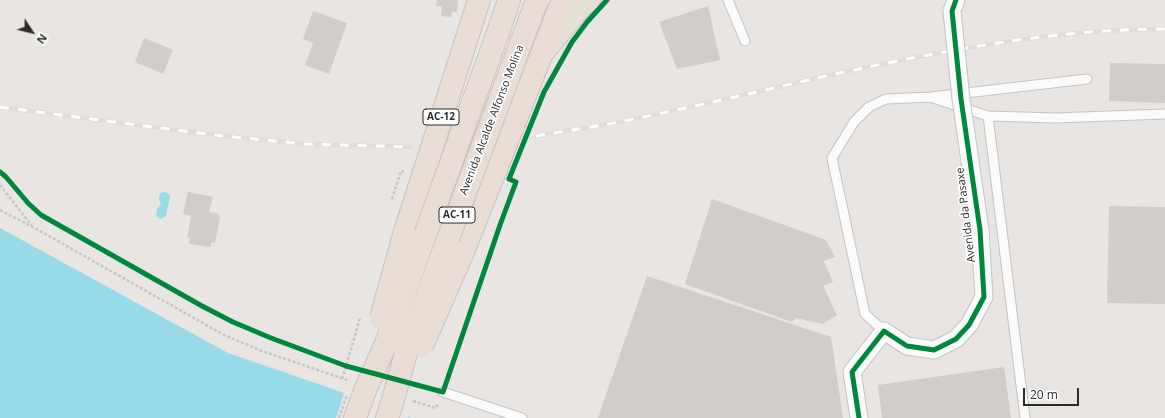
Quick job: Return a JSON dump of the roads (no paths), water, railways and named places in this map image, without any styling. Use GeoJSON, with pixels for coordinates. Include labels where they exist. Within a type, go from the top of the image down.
{"type":"FeatureCollection","features":[{"type":"Feature","properties":{"kind":"highway","name":"AC-12"},"geometry":{"type":"LineString","coordinates":[[355,418],[357,384],[375,338],[404,235],[479,0]]}},
{"type":"Feature","properties":{"kind":"highway","name":"Avenida Alcalde Alfonso Molina"},"geometry":{"type":"LineString","coordinates":[[357,384],[385,346],[509,0]]}},
{"type":"Feature","properties":{"kind":"highway","name":"Avenida Alcalde Alfonso Molina"},"geometry":{"type":"LineString","coordinates":[[396,406],[407,349],[537,0]]}},
{"type":"Feature","properties":{"kind":"highway","name":"AC-11"},"geometry":{"type":"LineString","coordinates":[[396,406],[464,252],[563,0]]}},
{"type":"Feature","properties":{"kind":"main road"},"geometry":{"type":"LineString","coordinates":[[541,56],[581,6],[588,0]]}},
{"type":"Feature","properties":{"kind":"street","name":"Avenida da Pasaxe"},"geometry":{"type":"LineString","coordinates":[[884,331],[907,346],[934,350],[956,339],[969,325],[984,297],[980,230],[961,99],[954,6]]}},
{"type":"Feature","properties":{"kind":"street"},"geometry":{"type":"LineString","coordinates":[[859,418],[852,372],[884,331]]}},
{"type":"Feature","properties":{"kind":"lane"},"geometry":{"type":"LineString","coordinates":[[728,0],[744,41]]}},
{"type":"Feature","properties":{"kind":"lane"},"geometry":{"type":"LineString","coordinates":[[884,331],[865,314],[832,158],[854,122],[869,108],[886,99],[931,97],[1087,78]]}},
{"type":"Feature","properties":{"kind":"lane"},"geometry":{"type":"LineString","coordinates":[[931,97],[988,116],[1055,118],[1165,114]]}},
{"type":"Feature","properties":{"kind":"lane"},"geometry":{"type":"LineString","coordinates":[[988,116],[1025,418]]}},
{"type":"Feature","properties":{"kind":"lane"},"geometry":{"type":"LineString","coordinates":[[443,392],[522,418]]}},
{"type":"Feature","properties":{"kind":"water"},"geometry":{"type":"Polygon","coordinates":[[[166,192],[170,196],[166,216],[160,219],[156,216],[157,209],[161,204],[159,199],[160,193],[166,192]]]}},
{"type":"Feature","properties":{"kind":"water"},"geometry":{"type":"Polygon","coordinates":[[[0,228],[228,353],[412,418],[0,418],[0,228]]]}},
{"type":"Feature","properties":{"kind":"railway"},"geometry":{"type":"LineString","coordinates":[[536,136],[609,124],[916,57],[998,43],[1081,33],[1165,29]]}},
{"type":"Feature","properties":{"kind":"railway"},"geometry":{"type":"LineString","coordinates":[[0,107],[214,135],[305,144],[410,147]]}}]}
